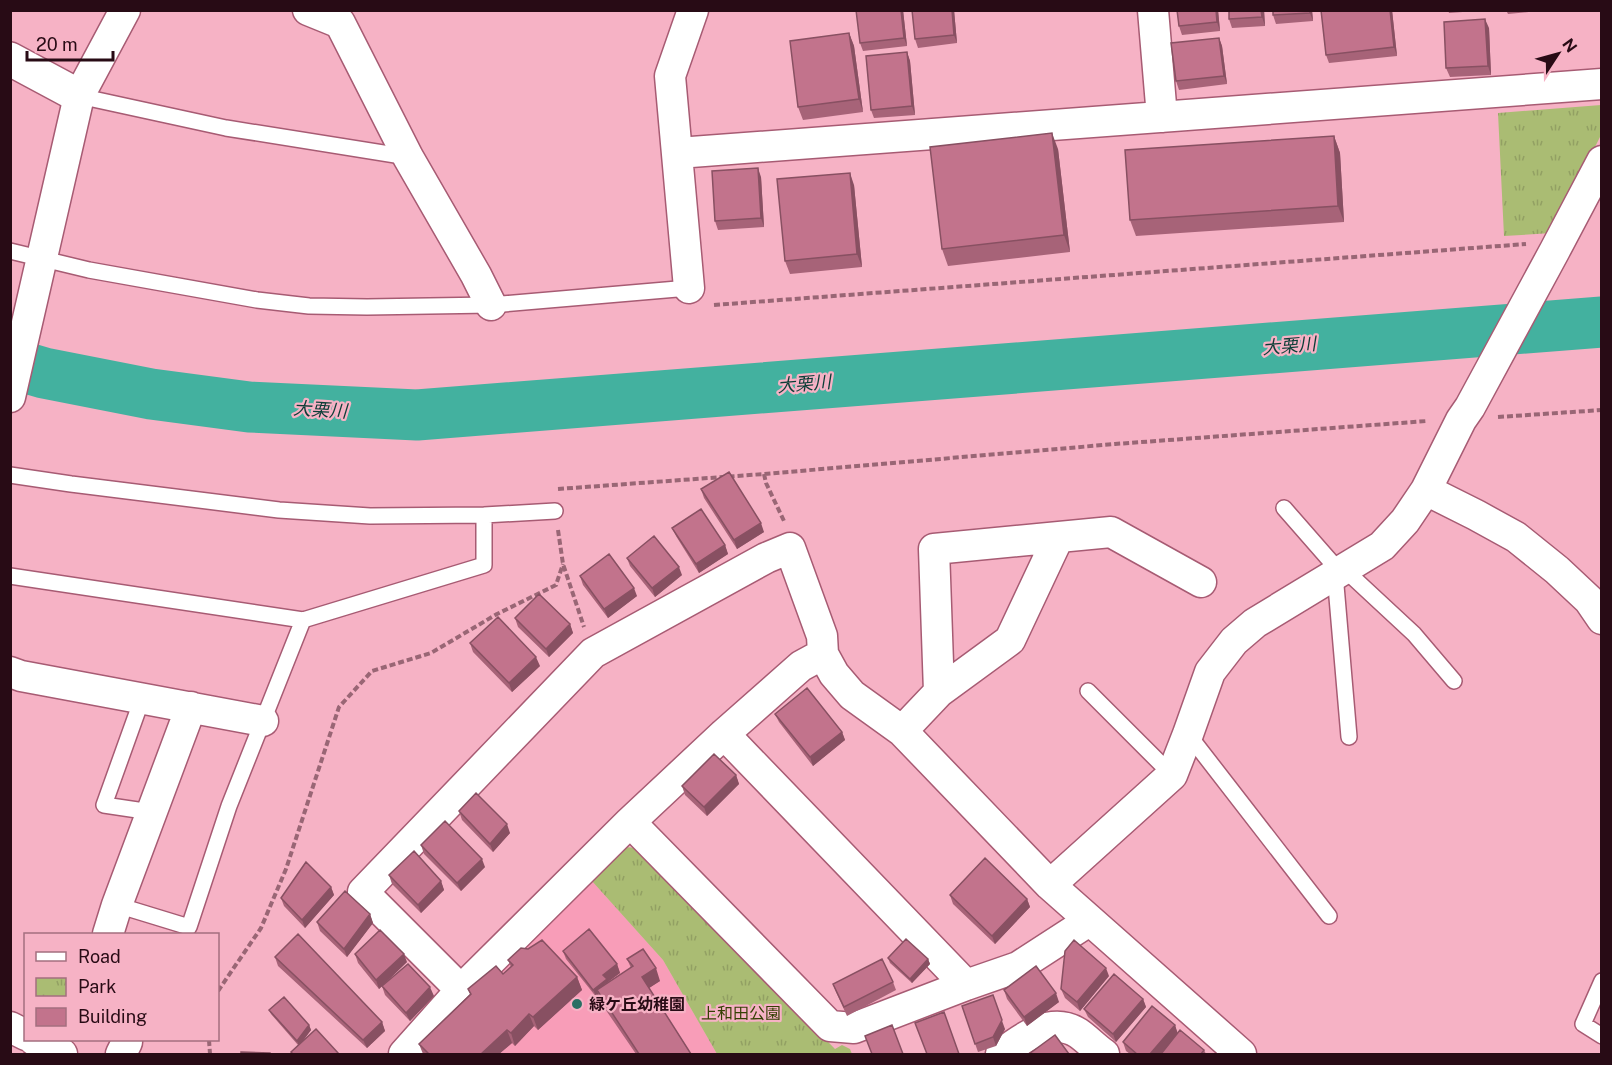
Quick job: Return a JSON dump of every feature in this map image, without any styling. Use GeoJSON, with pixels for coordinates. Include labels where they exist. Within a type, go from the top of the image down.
{"type":"FeatureCollection","features":[{"type":"Feature","properties":{"kind":"street"},"geometry":{"type":"LineString","coordinates":[[10,397],[79,96],[125,10]]}},
{"type":"Feature","properties":{"kind":"street"},"geometry":{"type":"LineString","coordinates":[[308,10],[338,16],[408,156],[491,304]]}},
{"type":"Feature","properties":{"kind":"street"},"geometry":{"type":"LineString","coordinates":[[693,10],[670,76],[678,153],[699,297]]}},
{"type":"Feature","properties":{"kind":"street"},"geometry":{"type":"LineString","coordinates":[[1153,10],[1162,117]]}},
{"type":"Feature","properties":{"kind":"street"},"geometry":{"type":"LineString","coordinates":[[10,59],[79,96]]}},
{"type":"Feature","properties":{"kind":"street"},"geometry":{"type":"LineString","coordinates":[[678,153],[1602,84]]}},
{"type":"Feature","properties":{"kind":"street"},"geometry":{"type":"LineString","coordinates":[[1050,885],[1172,775],[1210,672],[1234,641],[1254,624],[1382,546],[1405,521],[1426,490],[1461,420],[1480,412],[1542,247],[1602,160]]}},
{"type":"Feature","properties":{"kind":"street"},"geometry":{"type":"LineString","coordinates":[[1426,490],[1516,537],[1557,570],[1589,600],[1602,619]]}},
{"type":"Feature","properties":{"kind":"street"},"geometry":{"type":"LineString","coordinates":[[939,692],[934,549],[1111,532],[1201,582]]}},
{"type":"Feature","properties":{"kind":"street"},"geometry":{"type":"LineString","coordinates":[[902,731],[939,692],[1010,640],[1058,538]]}},
{"type":"Feature","properties":{"kind":"street"},"geometry":{"type":"LineString","coordinates":[[461,990],[363,892],[593,653],[766,558],[790,548],[822,636],[824,654],[834,674],[852,695],[902,731],[1050,885],[1241,1054]]}},
{"type":"Feature","properties":{"kind":"street"},"geometry":{"type":"LineString","coordinates":[[404,1054],[461,990],[630,822],[723,734],[801,666],[824,654]]}},
{"type":"Feature","properties":{"kind":"street"},"geometry":{"type":"LineString","coordinates":[[10,672],[21,676],[263,721]]}},
{"type":"Feature","properties":{"kind":"street"},"geometry":{"type":"LineString","coordinates":[[108,933],[191,707]]}},
{"type":"Feature","properties":{"kind":"street"},"geometry":{"type":"LineString","coordinates":[[723,734],[966,985]]}},
{"type":"Feature","properties":{"kind":"street"},"geometry":{"type":"LineString","coordinates":[[630,822],[830,1026],[854,1028],[1018,967],[1089,921]]}},
{"type":"Feature","properties":{"kind":"street"},"geometry":{"type":"LineString","coordinates":[[1001,1054],[1025,1036],[1055,1026],[1077,1032],[1104,1054]]}},
{"type":"Feature","properties":{"kind":"street"},"geometry":{"type":"LineString","coordinates":[[10,1027],[24,1034]]}},
{"type":"Feature","properties":{"kind":"street"},"geometry":{"type":"LineString","coordinates":[[36,1041],[62,1054]]}},
{"type":"Feature","properties":{"kind":"lane"},"geometry":{"type":"LineString","coordinates":[[79,96],[226,128],[408,156]]}},
{"type":"Feature","properties":{"kind":"lane"},"geometry":{"type":"LineString","coordinates":[[10,251],[38,271],[89,270],[257,300],[309,306],[367,308],[699,297]]}},
{"type":"Feature","properties":{"kind":"lane"},"geometry":{"type":"LineString","coordinates":[[10,475],[279,510],[370,516],[555,511]]}},
{"type":"Feature","properties":{"kind":"lane"},"geometry":{"type":"LineString","coordinates":[[1284,508],[1340,572],[1414,634],[1454,681]]}},
{"type":"Feature","properties":{"kind":"lane"},"geometry":{"type":"LineString","coordinates":[[10,576],[303,620],[484,565],[484,514]]}},
{"type":"Feature","properties":{"kind":"lane"},"geometry":{"type":"LineString","coordinates":[[1340,572],[1348,737]]}},
{"type":"Feature","properties":{"kind":"lane"},"geometry":{"type":"LineString","coordinates":[[117,905],[189,927],[229,806],[303,620]]}},
{"type":"Feature","properties":{"kind":"lane"},"geometry":{"type":"LineString","coordinates":[[1088,691],[1172,775]]}},
{"type":"Feature","properties":{"kind":"lane"},"geometry":{"type":"LineString","coordinates":[[142,699],[104,806],[151,812]]}},
{"type":"Feature","properties":{"kind":"lane"},"geometry":{"type":"LineString","coordinates":[[1188,734],[1329,916]]}},
{"type":"Feature","properties":{"kind":"lane"},"geometry":{"type":"LineString","coordinates":[[1602,981],[1583,1024],[1602,1036]]}},
{"type":"Feature","properties":{"kind":"path"},"geometry":{"type":"LineString","coordinates":[[699,297],[1542,247]]}},
{"type":"Feature","properties":{"kind":"path"},"geometry":{"type":"LineString","coordinates":[[1480,412],[1602,410]]}},
{"type":"Feature","properties":{"kind":"path"},"geometry":{"type":"LineString","coordinates":[[551,489],[1432,421]]}},
{"type":"Feature","properties":{"kind":"path"},"geometry":{"type":"LineString","coordinates":[[764,474],[783,519]]}},
{"type":"Feature","properties":{"kind":"path"},"geometry":{"type":"LineString","coordinates":[[555,511],[563,564],[593,653]]}},
{"type":"Feature","properties":{"kind":"path"},"geometry":{"type":"LineString","coordinates":[[219,990],[261,928],[286,869],[339,707],[372,671],[431,653],[497,614],[556,585],[563,564]]}},
{"type":"Feature","properties":{"kind":"shaded area","name":"緑ケ丘幼稚園"},"geometry":{"type":"Polygon","coordinates":[[[591,880],[663,960],[717,1054],[416,1054],[591,880]]]}},
{"type":"Feature","properties":{"kind":"green space"},"geometry":{"type":"Polygon","coordinates":[[[1601,105],[1601,135],[1552,233],[1504,236],[1498,113],[1601,105]]]}},
{"type":"Feature","properties":{"kind":"green space","name":"上和田公園"},"geometry":{"type":"Polygon","coordinates":[[[624,847],[638,848],[835,1049],[842,1045],[850,1049],[852,1054],[717,1054],[663,960],[591,880],[624,847]]]}},
{"type":"Feature","properties":{"kind":"building"},"geometry":{"type":"Polygon","coordinates":[[[856,10],[901,10],[904,38],[860,43],[856,10]]]}},
{"type":"Feature","properties":{"kind":"building"},"geometry":{"type":"Polygon","coordinates":[[[912,10],[952,10],[954,35],[915,39],[912,10]]]}},
{"type":"Feature","properties":{"kind":"building"},"geometry":{"type":"Polygon","coordinates":[[[1177,10],[1216,10],[1217,22],[1179,26],[1177,10]]]}},
{"type":"Feature","properties":{"kind":"building"},"geometry":{"type":"Polygon","coordinates":[[[1229,10],[1261,10],[1262,17],[1229,19],[1229,10]]]}},
{"type":"Feature","properties":{"kind":"building"},"geometry":{"type":"Polygon","coordinates":[[[1273,10],[1310,10],[1310,13],[1273,15],[1273,10]]]}},
{"type":"Feature","properties":{"kind":"building"},"geometry":{"type":"Polygon","coordinates":[[[1321,10],[1390,10],[1394,47],[1326,55],[1321,10]]]}},
{"type":"Feature","properties":{"kind":"building"},"geometry":{"type":"Polygon","coordinates":[[[1485,19],[1488,66],[1446,68],[1444,22],[1485,19]]]}},
{"type":"Feature","properties":{"kind":"building"},"geometry":{"type":"Polygon","coordinates":[[[849,33],[859,99],[798,107],[790,41],[849,33]]]}},
{"type":"Feature","properties":{"kind":"building"},"geometry":{"type":"Polygon","coordinates":[[[1219,38],[1224,76],[1176,81],[1171,43],[1219,38]]]}},
{"type":"Feature","properties":{"kind":"building"},"geometry":{"type":"Polygon","coordinates":[[[907,52],[912,106],[871,110],[866,56],[907,52]]]}},
{"type":"Feature","properties":{"kind":"building"},"geometry":{"type":"Polygon","coordinates":[[[1052,133],[1064,235],[942,249],[930,147],[1052,133]]]}},
{"type":"Feature","properties":{"kind":"building"},"geometry":{"type":"Polygon","coordinates":[[[1334,136],[1338,206],[1130,220],[1125,150],[1334,136]]]}},
{"type":"Feature","properties":{"kind":"building"},"geometry":{"type":"Polygon","coordinates":[[[758,168],[761,218],[715,221],[712,171],[758,168]]]}},
{"type":"Feature","properties":{"kind":"building"},"geometry":{"type":"Polygon","coordinates":[[[850,173],[857,254],[785,261],[777,179],[850,173]]]}},
{"type":"Feature","properties":{"kind":"building"},"geometry":{"type":"Polygon","coordinates":[[[729,472],[761,523],[734,540],[701,489],[729,472]]]}},
{"type":"Feature","properties":{"kind":"building"},"geometry":{"type":"Polygon","coordinates":[[[701,509],[725,545],[696,564],[672,528],[701,509]]]}},
{"type":"Feature","properties":{"kind":"building"},"geometry":{"type":"Polygon","coordinates":[[[654,536],[679,567],[652,588],[627,558],[654,536]]]}},
{"type":"Feature","properties":{"kind":"building"},"geometry":{"type":"Polygon","coordinates":[[[609,554],[634,588],[604,609],[580,576],[609,554]]]}},
{"type":"Feature","properties":{"kind":"building"},"geometry":{"type":"Polygon","coordinates":[[[539,594],[570,624],[546,649],[515,618],[539,594]]]}},
{"type":"Feature","properties":{"kind":"building"},"geometry":{"type":"Polygon","coordinates":[[[498,617],[536,657],[509,683],[470,643],[498,617]]]}},
{"type":"Feature","properties":{"kind":"building"},"geometry":{"type":"Polygon","coordinates":[[[807,688],[842,732],[810,757],[775,714],[807,688]]]}},
{"type":"Feature","properties":{"kind":"building"},"geometry":{"type":"Polygon","coordinates":[[[714,754],[736,775],[704,807],[682,786],[714,754]]]}},
{"type":"Feature","properties":{"kind":"building"},"geometry":{"type":"Polygon","coordinates":[[[476,793],[507,824],[490,844],[459,811],[476,793]]]}},
{"type":"Feature","properties":{"kind":"building"},"geometry":{"type":"Polygon","coordinates":[[[445,821],[482,859],[457,883],[421,845],[445,821]]]}},
{"type":"Feature","properties":{"kind":"building"},"geometry":{"type":"Polygon","coordinates":[[[414,851],[441,881],[418,905],[389,875],[414,851]]]}},
{"type":"Feature","properties":{"kind":"building"},"geometry":{"type":"Polygon","coordinates":[[[985,858],[1027,899],[992,936],[950,895],[985,858]]]}},
{"type":"Feature","properties":{"kind":"building"},"geometry":{"type":"Polygon","coordinates":[[[306,862],[331,887],[302,920],[281,898],[306,862]]]}},
{"type":"Feature","properties":{"kind":"building"},"geometry":{"type":"Polygon","coordinates":[[[345,891],[370,914],[344,949],[317,922],[345,891]]]}},
{"type":"Feature","properties":{"kind":"building"},"geometry":{"type":"Polygon","coordinates":[[[589,929],[617,964],[603,975],[607,979],[593,990],[563,951],[589,929]]]}},
{"type":"Feature","properties":{"kind":"building"},"geometry":{"type":"Polygon","coordinates":[[[380,930],[404,954],[376,980],[355,954],[380,930]]]}},
{"type":"Feature","properties":{"kind":"building"},"geometry":{"type":"Polygon","coordinates":[[[298,934],[382,1022],[363,1040],[275,957],[298,934]]]}},
{"type":"Feature","properties":{"kind":"building"},"geometry":{"type":"Polygon","coordinates":[[[906,939],[928,959],[910,979],[888,958],[906,939]]]}},
{"type":"Feature","properties":{"kind":"building"},"geometry":{"type":"Polygon","coordinates":[[[542,940],[577,977],[533,1017],[529,1014],[511,1033],[507,1030],[481,1054],[429,1054],[419,1044],[471,994],[468,989],[496,966],[503,974],[513,965],[508,960],[521,948],[528,949],[542,940]]]}},
{"type":"Feature","properties":{"kind":"building"},"geometry":{"type":"Polygon","coordinates":[[[1074,940],[1106,968],[1077,1002],[1061,989],[1065,951],[1074,940]]]}},
{"type":"Feature","properties":{"kind":"building"},"geometry":{"type":"Polygon","coordinates":[[[643,949],[656,968],[642,977],[691,1054],[639,1054],[597,990],[633,966],[627,959],[643,949]]]}},
{"type":"Feature","properties":{"kind":"building"},"geometry":{"type":"Polygon","coordinates":[[[882,959],[893,982],[844,1007],[833,984],[882,959]]]}},
{"type":"Feature","properties":{"kind":"building"},"geometry":{"type":"Polygon","coordinates":[[[408,964],[430,987],[406,1013],[382,986],[408,964]]]}},
{"type":"Feature","properties":{"kind":"building"},"geometry":{"type":"Polygon","coordinates":[[[1036,966],[1056,993],[1024,1017],[1004,990],[1036,966]]]}},
{"type":"Feature","properties":{"kind":"building"},"geometry":{"type":"Polygon","coordinates":[[[1114,974],[1143,999],[1113,1034],[1084,1009],[1114,974]]]}},
{"type":"Feature","properties":{"kind":"building"},"geometry":{"type":"Polygon","coordinates":[[[993,995],[1002,1020],[993,1037],[975,1044],[962,1006],[993,995]]]}},
{"type":"Feature","properties":{"kind":"building"},"geometry":{"type":"Polygon","coordinates":[[[284,997],[309,1025],[297,1041],[269,1010],[284,997]]]}},
{"type":"Feature","properties":{"kind":"building"},"geometry":{"type":"Polygon","coordinates":[[[1152,1006],[1175,1025],[1150,1054],[1137,1054],[1123,1042],[1152,1006]]]}},
{"type":"Feature","properties":{"kind":"building"},"geometry":{"type":"Polygon","coordinates":[[[944,1012],[959,1054],[927,1054],[915,1023],[944,1012]]]}},
{"type":"Feature","properties":{"kind":"building"},"geometry":{"type":"Polygon","coordinates":[[[892,1025],[903,1054],[872,1054],[865,1036],[892,1025]]]}},
{"type":"Feature","properties":{"kind":"building"},"geometry":{"type":"Polygon","coordinates":[[[316,1029],[339,1054],[293,1054],[291,1052],[316,1029]]]}},
{"type":"Feature","properties":{"kind":"building"},"geometry":{"type":"Polygon","coordinates":[[[1180,1030],[1204,1050],[1201,1054],[1161,1054],[1180,1030]]]}},
{"type":"Feature","properties":{"kind":"building"},"geometry":{"type":"Polygon","coordinates":[[[1055,1035],[1069,1054],[1029,1054],[1055,1035]]]}},
{"type":"Feature","properties":{"kind":"building"},"geometry":{"type":"Polygon","coordinates":[[[241,1052],[270,1053],[270,1054],[241,1054],[241,1052]]]}},
{"type":"Feature","properties":{"kind":"waterway","name":"大栗川"},"geometry":{"type":"LineString","coordinates":[[10,363],[44,373],[151,394],[249,407],[417,415],[1602,322]]}},
{"type":"Feature","properties":{"kind":"place","name":"緑ケ丘幼稚園"},"geometry":{"type":"Point","coordinates":[577,1004]}}]}
